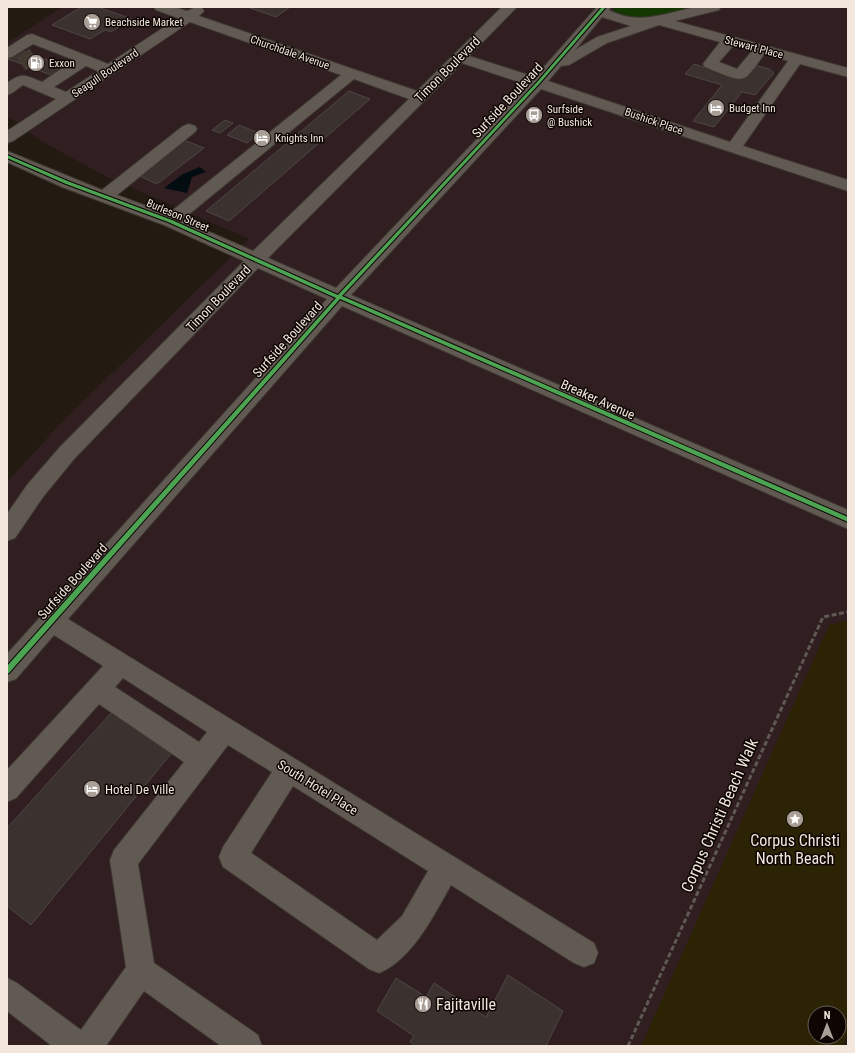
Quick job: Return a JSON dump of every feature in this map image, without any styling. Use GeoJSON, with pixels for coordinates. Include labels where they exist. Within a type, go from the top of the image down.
{"type":"FeatureCollection","features":[{"type":"Feature","properties":{"kind":"street","name":"Churchdale Avenue"},"geometry":{"type":"LineString","coordinates":[[161,7],[419,98]]}},
{"type":"Feature","properties":{"kind":"street","name":"Seagull Boulevard"},"geometry":{"type":"LineString","coordinates":[[7,138],[202,7]]}},
{"type":"Feature","properties":{"kind":"street","name":"Timon Boulevard"},"geometry":{"type":"LineString","coordinates":[[7,532],[35,491],[67,453],[255,260],[510,7]]}},
{"type":"Feature","properties":{"kind":"street","name":"Surfside Boulevard"},"geometry":{"type":"LineString","coordinates":[[539,82],[569,59],[602,40],[659,21],[714,7]]}},
{"type":"Feature","properties":{"kind":"street","name":"Surfside Boulevard"},"geometry":{"type":"LineString","coordinates":[[7,671],[339,298],[539,82],[602,9]]}},
{"type":"Feature","properties":{"kind":"street"},"geometry":{"type":"LineString","coordinates":[[602,9],[610,16],[621,20],[641,23],[659,21]]}},
{"type":"Feature","properties":{"kind":"street","name":"Stewart Place"},"geometry":{"type":"LineString","coordinates":[[659,21],[848,73]]}},
{"type":"Feature","properties":{"kind":"street"},"geometry":{"type":"LineString","coordinates":[[7,54],[32,38],[109,70]]}},
{"type":"Feature","properties":{"kind":"street"},"geometry":{"type":"LineString","coordinates":[[730,40],[710,64],[740,74],[761,48]]}},
{"type":"Feature","properties":{"kind":"street"},"geometry":{"type":"LineString","coordinates":[[34,55],[49,45]]}},
{"type":"Feature","properties":{"kind":"street"},"geometry":{"type":"LineString","coordinates":[[50,61],[64,52]]}},
{"type":"Feature","properties":{"kind":"street","name":"Bushick Place"},"geometry":{"type":"LineString","coordinates":[[460,57],[539,82],[848,186]]}},
{"type":"Feature","properties":{"kind":"street"},"geometry":{"type":"LineString","coordinates":[[734,148],[797,59]]}},
{"type":"Feature","properties":{"kind":"street"},"geometry":{"type":"LineString","coordinates":[[44,87],[84,60]]}},
{"type":"Feature","properties":{"kind":"street"},"geometry":{"type":"LineString","coordinates":[[8,73],[21,64]]}},
{"type":"Feature","properties":{"kind":"street"},"geometry":{"type":"LineString","coordinates":[[7,90],[37,70]]}},
{"type":"Feature","properties":{"kind":"street"},"geometry":{"type":"LineString","coordinates":[[8,73],[67,98]]}},
{"type":"Feature","properties":{"kind":"street"},"geometry":{"type":"LineString","coordinates":[[170,221],[351,74]]}},
{"type":"Feature","properties":{"kind":"street"},"geometry":{"type":"LineString","coordinates":[[105,196],[189,129]]}},
{"type":"Feature","properties":{"kind":"street","name":"Burleson Street"},"geometry":{"type":"LineString","coordinates":[[7,156],[68,183],[170,221],[339,298]]}},
{"type":"Feature","properties":{"kind":"street","name":"Breaker Avenue"},"geometry":{"type":"LineString","coordinates":[[339,298],[848,520]]}},
{"type":"Feature","properties":{"kind":"street","name":"South Hotel Place"},"geometry":{"type":"LineString","coordinates":[[52,621],[584,953]]}},
{"type":"Feature","properties":{"kind":"street"},"geometry":{"type":"LineString","coordinates":[[7,789],[120,664]]}},
{"type":"Feature","properties":{"kind":"street"},"geometry":{"type":"LineString","coordinates":[[97,689],[202,759]]}},
{"type":"Feature","properties":{"kind":"street"},"geometry":{"type":"LineString","coordinates":[[88,1046],[141,971],[124,860],[225,729]]}},
{"type":"Feature","properties":{"kind":"street"},"geometry":{"type":"LineString","coordinates":[[289,769],[233,857],[379,959],[412,926],[446,867]]}},
{"type":"Feature","properties":{"kind":"street"},"geometry":{"type":"LineString","coordinates":[[141,971],[247,1046]]}},
{"type":"Feature","properties":{"kind":"street"},"geometry":{"type":"LineString","coordinates":[[7,994],[77,1046]]}},
{"type":"Feature","properties":{"kind":"shaded area"},"geometry":{"type":"Polygon","coordinates":[[[62,7],[848,7],[848,657],[665,1046],[7,1046],[7,482],[60,424],[249,239],[111,179],[44,143],[7,116],[7,43],[62,7]]]}},
{"type":"Feature","properties":{"kind":"shaded area"},"geometry":{"type":"Polygon","coordinates":[[[200,167],[206,172],[192,177],[187,193],[164,188],[183,174],[200,167]]]}},
{"type":"Feature","properties":{"kind":"green space"},"geometry":{"type":"Polygon","coordinates":[[[612,7],[691,7],[648,18],[637,18],[626,17],[618,14],[612,7]]]}},
{"type":"Feature","properties":{"kind":"sand","name":"Corpus Christi North Beach"},"geometry":{"type":"Polygon","coordinates":[[[848,620],[847,1035],[847,1005],[807,1005],[807,1045],[843,1046],[641,1046],[829,625],[848,620]]]}},
{"type":"Feature","properties":{"kind":"building","name":"Beachside Market"},"geometry":{"type":"Polygon","coordinates":[[[81,7],[98,7],[132,19],[111,32],[105,30],[90,39],[52,25],[81,7]]]}},
{"type":"Feature","properties":{"kind":"building"},"geometry":{"type":"Polygon","coordinates":[[[290,7],[276,17],[250,8],[290,7]]]}},
{"type":"Feature","properties":{"kind":"building","name":"Exxon"},"geometry":{"type":"Polygon","coordinates":[[[21,50],[67,68],[54,76],[8,59],[21,50]]]}},
{"type":"Feature","properties":{"kind":"building","name":"Budget Inn"},"geometry":{"type":"Polygon","coordinates":[[[694,64],[739,78],[751,64],[769,69],[774,73],[755,95],[742,92],[714,127],[693,121],[722,85],[685,74],[694,64]]]}},
{"type":"Feature","properties":{"kind":"building"},"geometry":{"type":"Polygon","coordinates":[[[349,91],[370,99],[229,221],[206,211],[349,91]]]}},
{"type":"Feature","properties":{"kind":"building"},"geometry":{"type":"Polygon","coordinates":[[[225,120],[233,123],[220,133],[212,130],[225,120]]]}},
{"type":"Feature","properties":{"kind":"building"},"geometry":{"type":"Polygon","coordinates":[[[239,125],[259,133],[247,143],[227,135],[239,125]]]}},
{"type":"Feature","properties":{"kind":"building"},"geometry":{"type":"Polygon","coordinates":[[[184,140],[204,148],[157,184],[137,175],[184,140]]]}},
{"type":"Feature","properties":{"kind":"building","name":"Hotel De Ville"},"geometry":{"type":"Polygon","coordinates":[[[112,712],[174,750],[31,925],[7,906],[7,828],[112,712]]]}},
{"type":"Feature","properties":{"kind":"building","name":"Fajitaville"},"geometry":{"type":"Polygon","coordinates":[[[508,975],[563,1011],[546,1046],[415,1046],[410,1042],[414,1036],[377,1011],[396,978],[426,997],[434,983],[486,1017],[508,975]]]}},
{"type":"Feature","properties":{"kind":"tunnel"},"geometry":{"type":"LineString","coordinates":[[21,64],[34,55]]}},
{"type":"Feature","properties":{"kind":"cycle path"},"geometry":{"type":"LineString","coordinates":[[7,671],[339,297],[539,82],[604,7]]}},
{"type":"Feature","properties":{"kind":"cycle path"},"geometry":{"type":"LineString","coordinates":[[7,156],[68,183],[170,221],[339,297],[848,520]]}},
{"type":"Feature","properties":{"kind":"place","name":"Beachside Market"},"geometry":{"type":"Point","coordinates":[92,22]}},
{"type":"Feature","properties":{"kind":"place","name":"Exxon"},"geometry":{"type":"Point","coordinates":[36,63]}},
{"type":"Feature","properties":{"kind":"place","name":"Budget Inn"},"geometry":{"type":"Point","coordinates":[716,108]}},
{"type":"Feature","properties":{"kind":"place","name":"Surfside @ Bushick"},"geometry":{"type":"Point","coordinates":[534,115]}},
{"type":"Feature","properties":{"kind":"place","name":"Knights Inn"},"geometry":{"type":"Point","coordinates":[262,138]}},
{"type":"Feature","properties":{"kind":"place","name":"Hotel De Ville"},"geometry":{"type":"Point","coordinates":[92,789]}},
{"type":"Feature","properties":{"kind":"place","name":"Corpus Christi North Beach"},"geometry":{"type":"Point","coordinates":[795,819]}},
{"type":"Feature","properties":{"kind":"place","name":"Fajitaville"},"geometry":{"type":"Point","coordinates":[423,1004]}}]}
